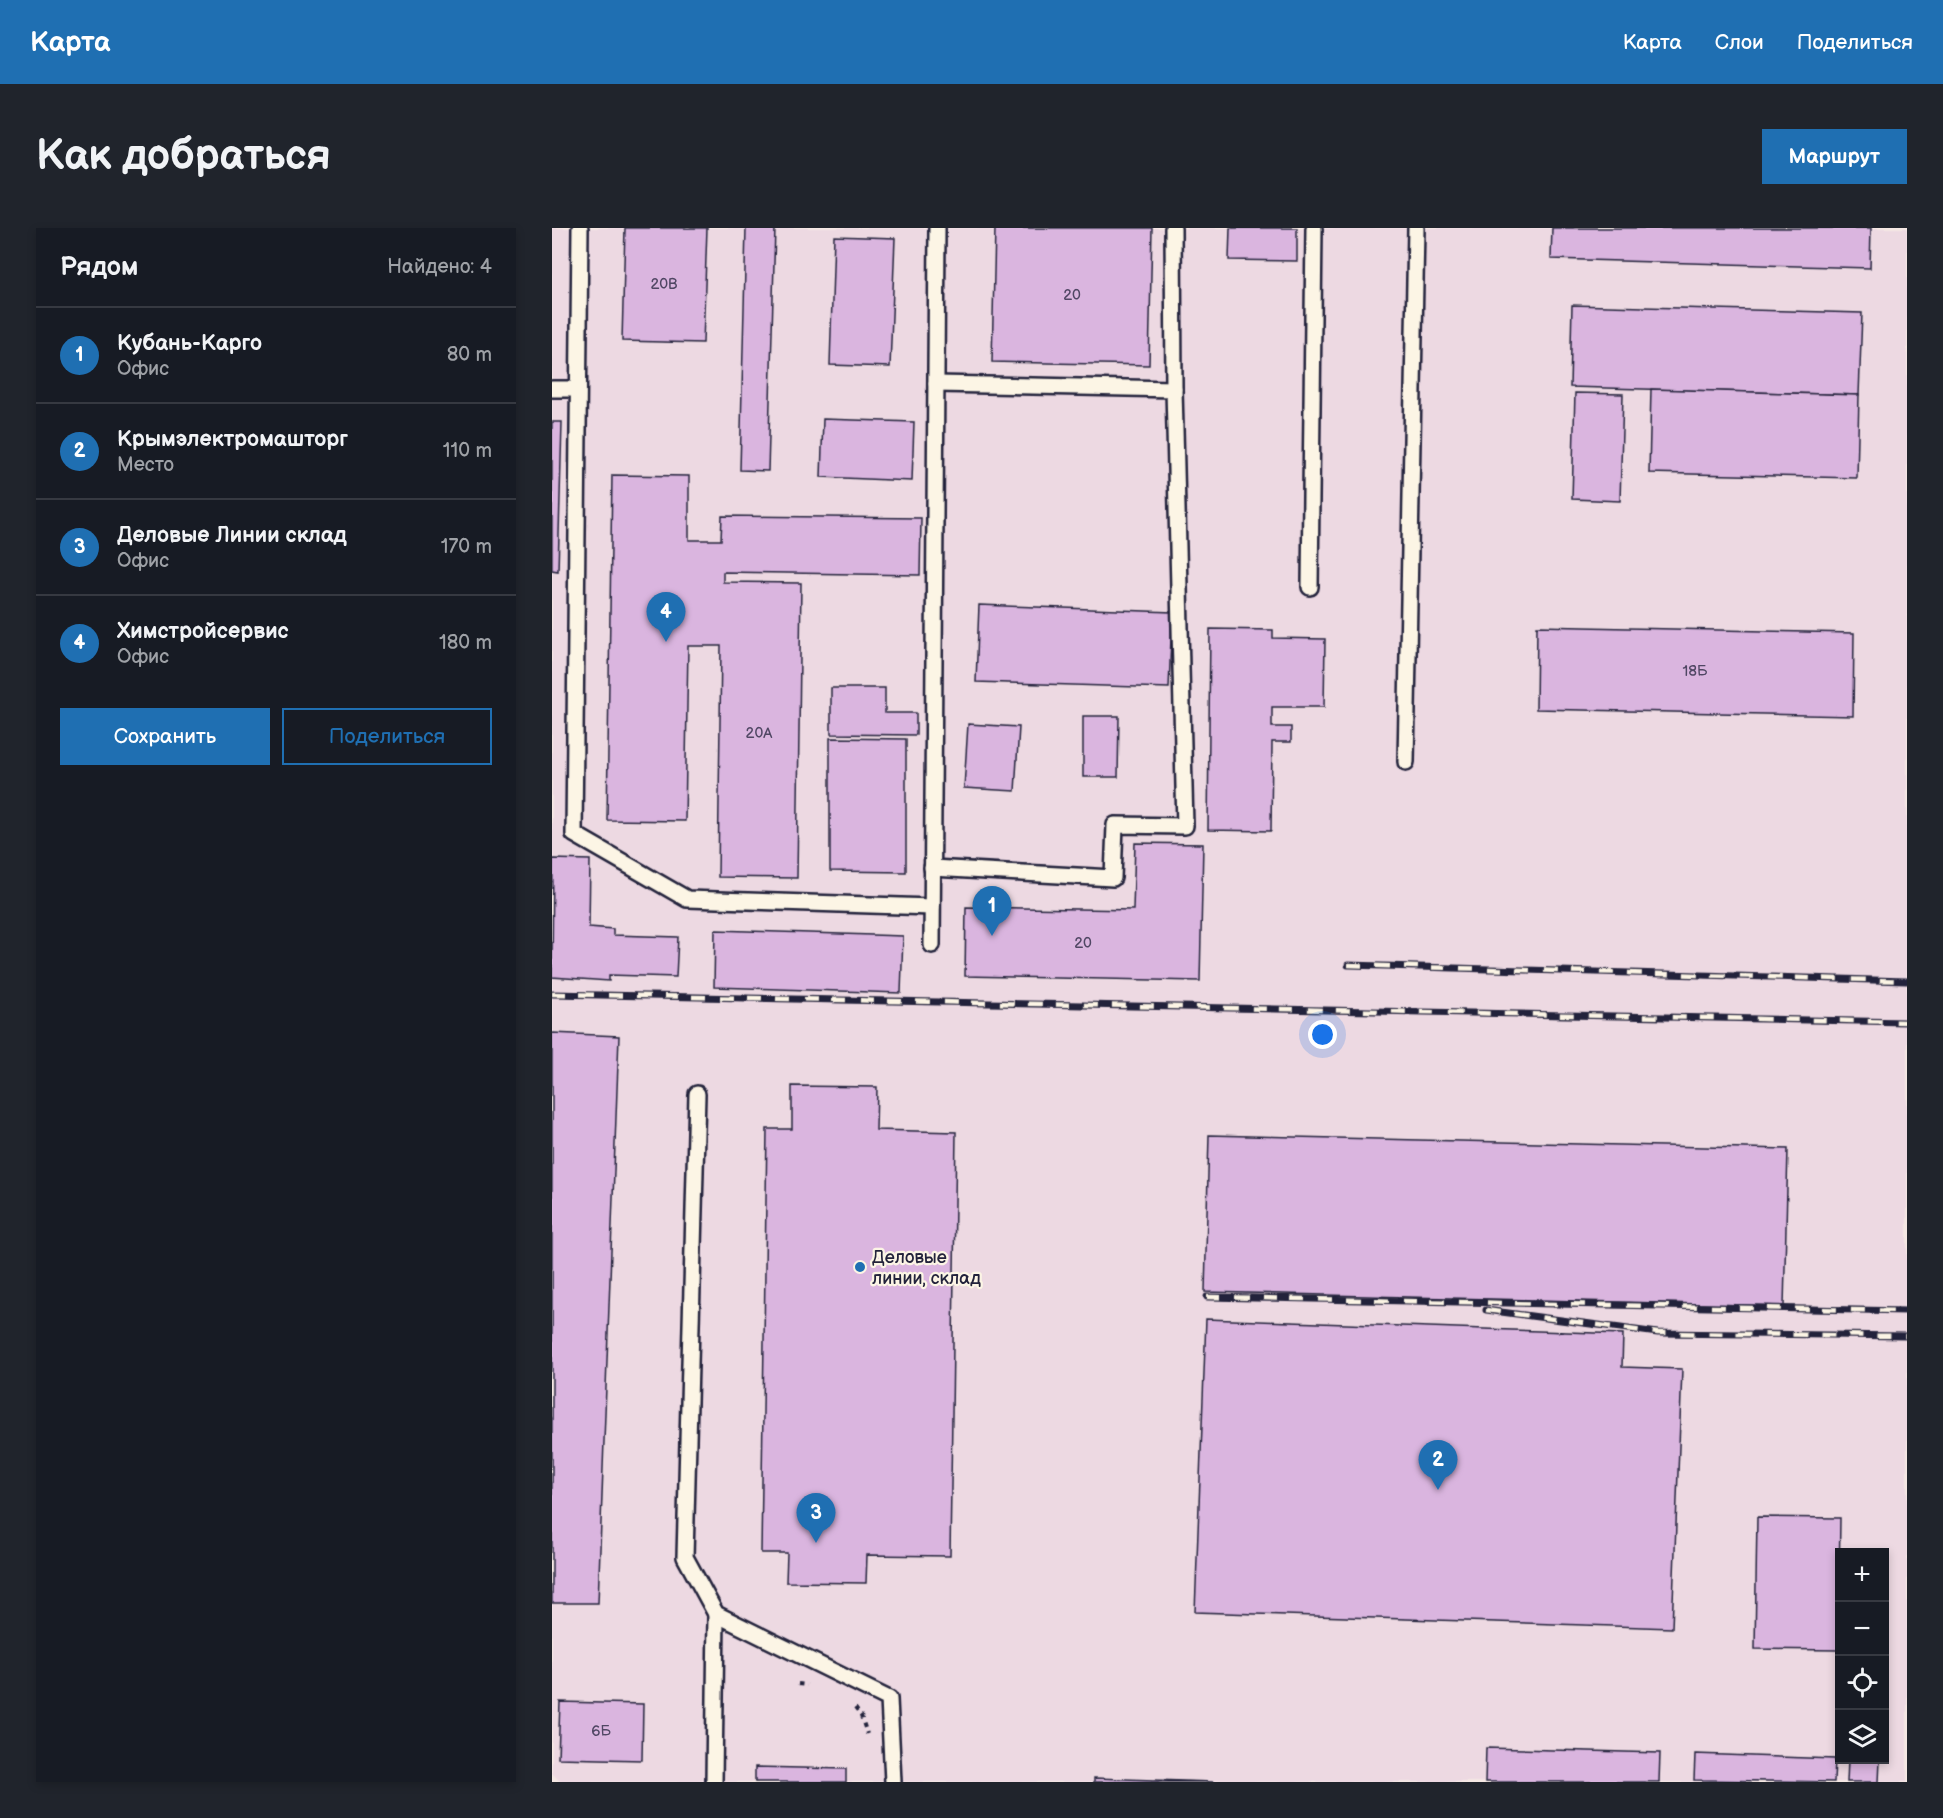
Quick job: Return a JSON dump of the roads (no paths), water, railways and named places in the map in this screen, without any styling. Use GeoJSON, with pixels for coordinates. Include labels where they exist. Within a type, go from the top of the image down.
{"type":"FeatureCollection","features":[{"type":"Feature","properties":{"kind":"lane"},"geometry":{"type":"LineString","coordinates":[[580,228],[574,834],[687,899],[932,907]]}},
{"type":"Feature","properties":{"kind":"lane"},"geometry":{"type":"LineString","coordinates":[[932,945],[937,228]]}},
{"type":"Feature","properties":{"kind":"lane"},"geometry":{"type":"LineString","coordinates":[[932,868],[1113,878],[1115,825],[1185,826],[1174,389],[1173,228]]}},
{"type":"Feature","properties":{"kind":"lane"},"geometry":{"type":"LineString","coordinates":[[1310,587],[1314,228]]}},
{"type":"Feature","properties":{"kind":"lane"},"geometry":{"type":"LineString","coordinates":[[1406,762],[1416,228]]}},
{"type":"Feature","properties":{"kind":"lane"},"geometry":{"type":"LineString","coordinates":[[936,384],[1174,389]]}},
{"type":"Feature","properties":{"kind":"lane"},"geometry":{"type":"LineString","coordinates":[[552,389],[578,389]]}},
{"type":"Feature","properties":{"kind":"lane"},"geometry":{"type":"LineString","coordinates":[[697,1094],[685,1557],[716,1614],[714,1782]]}},
{"type":"Feature","properties":{"kind":"lane"},"geometry":{"type":"LineString","coordinates":[[716,1614],[889,1699],[893,1782]]}},
{"type":"Feature","properties":{"kind":"railway"},"geometry":{"type":"LineString","coordinates":[[1348,965],[1907,981]]}},
{"type":"Feature","properties":{"kind":"railway"},"geometry":{"type":"LineString","coordinates":[[552,994],[1907,1022]]}},
{"type":"Feature","properties":{"kind":"railway"},"geometry":{"type":"LineString","coordinates":[[1207,1297],[1907,1311]]}},
{"type":"Feature","properties":{"kind":"railway"},"geometry":{"type":"LineString","coordinates":[[1486,1310],[1658,1333],[1907,1336]]}},
{"type":"Feature","properties":{"kind":"place","name":"Химстройсервис"},"geometry":{"type":"Point","coordinates":[666,642]}},
{"type":"Feature","properties":{"kind":"place","name":"Кубань-Карго"},"geometry":{"type":"Point","coordinates":[992,936]}},
{"type":"Feature","properties":{"kind":"place","name":"Деловые линии, склад"},"geometry":{"type":"Point","coordinates":[860,1267]}},
{"type":"Feature","properties":{"kind":"place","name":"Крымэлектромашторг"},"geometry":{"type":"Point","coordinates":[1438,1490]}},
{"type":"Feature","properties":{"kind":"place","name":"Деловые Линии склад"},"geometry":{"type":"Point","coordinates":[816,1543]}}]}
